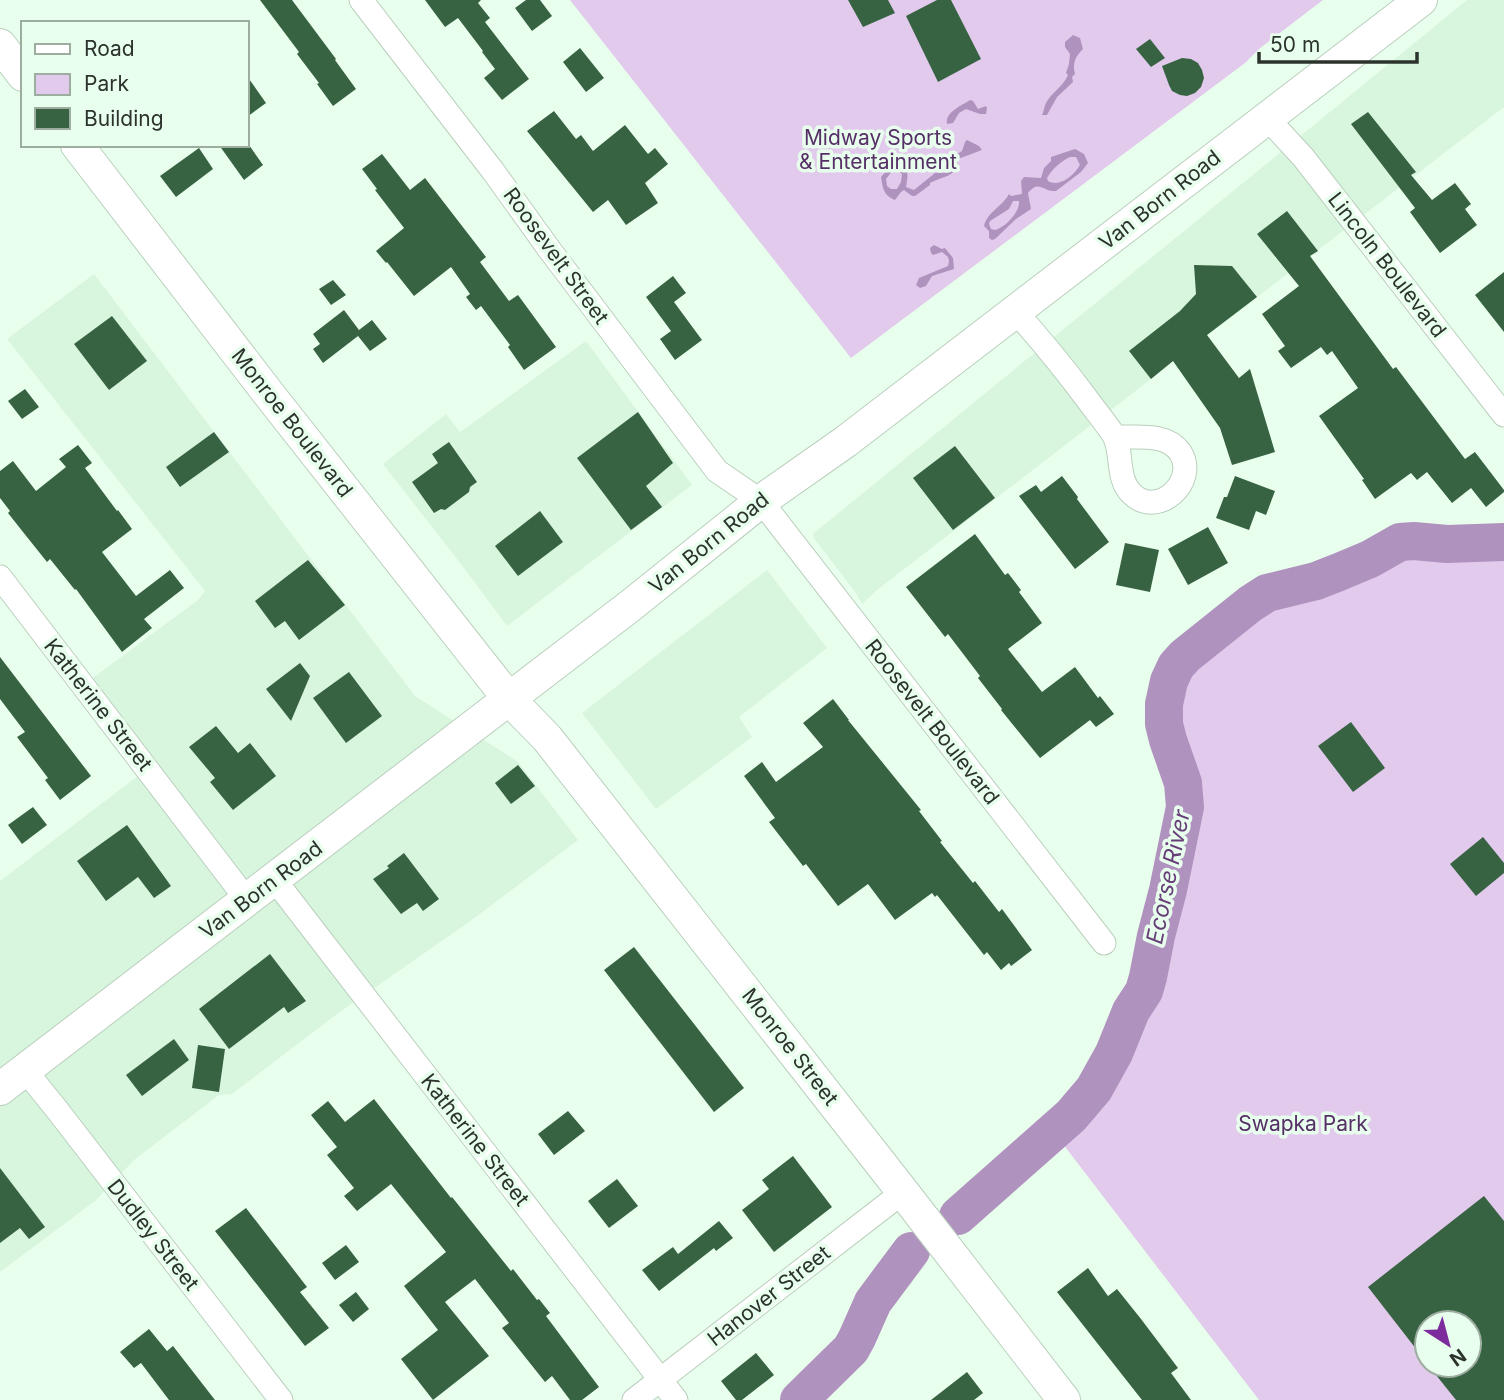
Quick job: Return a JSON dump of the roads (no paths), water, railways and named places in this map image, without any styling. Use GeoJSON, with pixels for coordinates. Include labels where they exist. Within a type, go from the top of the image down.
{"type":"FeatureCollection","features":[{"type":"Feature","properties":{"kind":"main road","name":"Van Born Road"},"geometry":{"type":"LineString","coordinates":[[0,1089],[653,588],[761,501],[845,442],[1421,0]]}},
{"type":"Feature","properties":{"kind":"main road","name":"Monroe Boulevard"},"geometry":{"type":"LineString","coordinates":[[79,147],[509,699]]}},
{"type":"Feature","properties":{"kind":"main road","name":"Monroe Street"},"geometry":{"type":"LineString","coordinates":[[509,699],[547,738],[1064,1400]]}},
{"type":"Feature","properties":{"kind":"street","name":"Roosevelt Street"},"geometry":{"type":"LineString","coordinates":[[361,0],[717,471],[761,501]]}},
{"type":"Feature","properties":{"kind":"street","name":"Lincoln Boulevard"},"geometry":{"type":"LineString","coordinates":[[1267,118],[1303,157],[1504,415]]}},
{"type":"Feature","properties":{"kind":"street"},"geometry":{"type":"LineString","coordinates":[[1015,311],[1051,351],[1115,437]]}},
{"type":"Feature","properties":{"kind":"street","name":"Roosevelt Boulevard"},"geometry":{"type":"LineString","coordinates":[[761,501],[1104,943]]}},
{"type":"Feature","properties":{"kind":"street","name":"Katherine Street"},"geometry":{"type":"LineString","coordinates":[[0,577],[247,900]]}},
{"type":"Feature","properties":{"kind":"street","name":"Katherine Street"},"geometry":{"type":"LineString","coordinates":[[274,880],[676,1400]]}},
{"type":"Feature","properties":{"kind":"street","name":"Dudley Street"},"geometry":{"type":"LineString","coordinates":[[25,1070],[281,1400]]}},
{"type":"Feature","properties":{"kind":"street","name":"Hanover Street"},"geometry":{"type":"LineString","coordinates":[[634,1400],[911,1202]]}},
{"type":"Feature","properties":{"kind":"waterway","name":"Ecorse River"},"geometry":{"type":"LineString","coordinates":[[958,1216],[1071,1116],[1094,1089],[1114,1053],[1131,1011],[1144,991],[1185,807],[1183,783],[1164,724],[1164,704],[1169,681],[1176,666],[1185,656],[1267,593],[1316,581],[1370,559],[1400,542],[1504,542]]}},
{"type":"Feature","properties":{"kind":"waterway","name":"Ecorse River"},"geometry":{"type":"LineString","coordinates":[[799,1400],[851,1349],[873,1302],[911,1251]]}},
{"type":"Feature","properties":{"kind":"park label","name":"Midway Sports & Entertainment"},"geometry":{"type":"Point","coordinates":[878,150]}},
{"type":"Feature","properties":{"kind":"park label","name":"Swapka Park"},"geometry":{"type":"Point","coordinates":[1303,1124]}}]}
